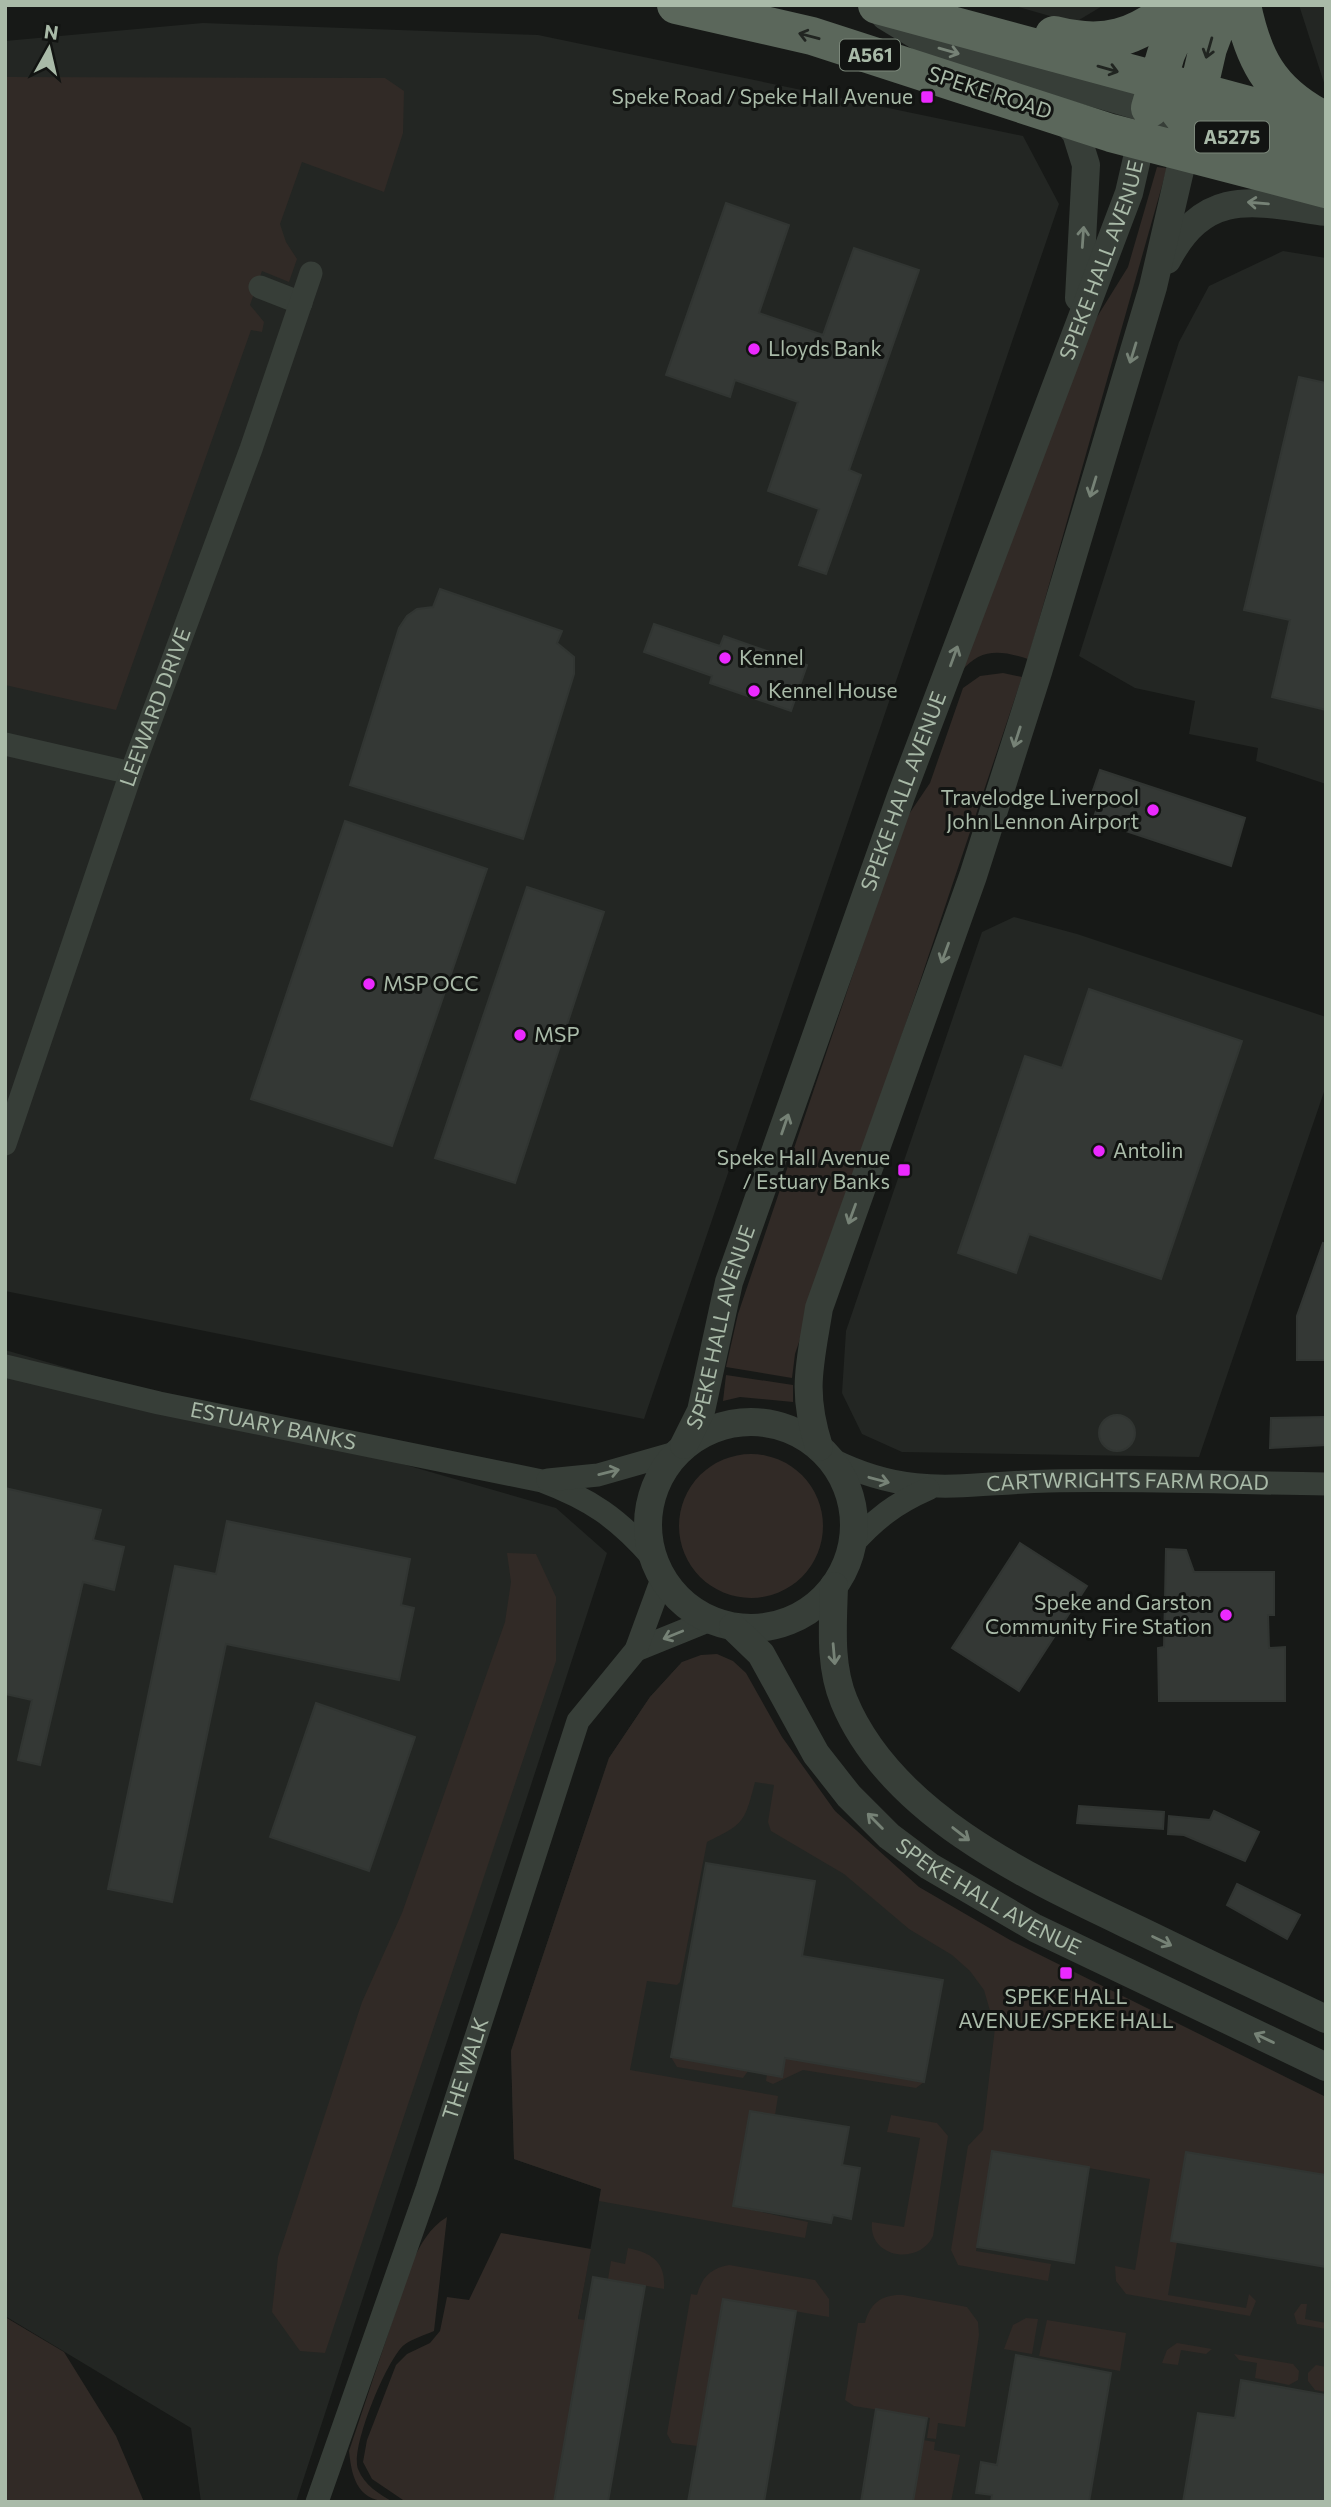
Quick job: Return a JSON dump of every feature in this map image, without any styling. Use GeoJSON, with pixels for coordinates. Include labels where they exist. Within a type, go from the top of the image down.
{"type":"FeatureCollection","features":[{"type":"Feature","properties":{"kind":"highway","name":"SPEKE ROAD"},"geometry":{"type":"LineString","coordinates":[[676,5],[812,36],[1061,116],[1149,111]]}},
{"type":"Feature","properties":{"kind":"highway","name":"A561"},"geometry":{"type":"LineString","coordinates":[[877,5],[1149,111],[1190,123],[1326,189]]}},
{"type":"Feature","properties":{"kind":"highway"},"geometry":{"type":"LineString","coordinates":[[898,5],[959,12],[1088,41],[1113,40],[1132,34],[1176,5]]}},
{"type":"Feature","properties":{"kind":"highway"},"geometry":{"type":"LineString","coordinates":[[1149,111],[1188,5]]}},
{"type":"Feature","properties":{"kind":"highway","name":"A5275"},"geometry":{"type":"LineString","coordinates":[[1190,123],[1208,48],[1224,5]]}},
{"type":"Feature","properties":{"kind":"highway"},"geometry":{"type":"LineString","coordinates":[[1242,5],[1261,68],[1287,96],[1326,124]]}},
{"type":"Feature","properties":{"kind":"highway","name":"A5275"},"geometry":{"type":"LineString","coordinates":[[1149,111],[1326,161]]}},
{"type":"Feature","properties":{"kind":"highway","name":"A561"},"geometry":{"type":"LineString","coordinates":[[1190,123],[1326,124]]}},
{"type":"Feature","properties":{"kind":"street"},"geometry":{"type":"LineString","coordinates":[[869,5],[936,47],[1149,111]]}},
{"type":"Feature","properties":{"kind":"street","name":"SPEKE HALL AVENUE"},"geometry":{"type":"LineString","coordinates":[[680,1449],[701,1411],[729,1282],[901,796],[1129,193],[1149,111]]}},
{"type":"Feature","properties":{"kind":"street"},"geometry":{"type":"LineString","coordinates":[[1061,116],[1076,133],[1087,179],[1076,329]]}},
{"type":"Feature","properties":{"kind":"street"},"geometry":{"type":"LineString","coordinates":[[825,1453],[806,1437],[776,1424],[744,1421],[712,1428],[680,1449],[658,1477],[649,1504],[647,1534],[657,1568],[683,1603],[722,1623],[758,1628],[787,1622],[813,1607],[834,1586],[852,1545],[852,1505],[847,1486],[825,1453],[809,1414],[807,1383],[819,1308],[977,863],[1038,672],[1153,288],[1190,123]]}},
{"type":"Feature","properties":{"kind":"street"},"geometry":{"type":"LineString","coordinates":[[1153,288],[1179,237],[1210,211],[1242,202],[1326,212]]}},
{"type":"Feature","properties":{"kind":"street","name":"LEEWARD DRIVE"},"geometry":{"type":"LineString","coordinates":[[5,1144],[131,773],[251,449],[312,273]]}},
{"type":"Feature","properties":{"kind":"street"},"geometry":{"type":"LineString","coordinates":[[260,287],[301,303]]}},
{"type":"Feature","properties":{"kind":"street"},"geometry":{"type":"LineString","coordinates":[[5,744],[131,773]]}},
{"type":"Feature","properties":{"kind":"street","name":"ESTUARY BANKS"},"geometry":{"type":"LineString","coordinates":[[5,1366],[159,1403],[542,1481],[577,1494],[603,1510],[626,1528],[657,1568]]}},
{"type":"Feature","properties":{"kind":"street","name":"ESTUARY BANKS"},"geometry":{"type":"LineString","coordinates":[[542,1481],[598,1475],[680,1449]]}},
{"type":"Feature","properties":{"kind":"street","name":"CARTWRIGHTS FARM ROAD"},"geometry":{"type":"LineString","coordinates":[[825,1453],[864,1476],[931,1488],[1050,1481],[1326,1484]]}},
{"type":"Feature","properties":{"kind":"street","name":"CARTWRIGHTS FARM ROAD"},"geometry":{"type":"LineString","coordinates":[[852,1545],[874,1521],[899,1501],[931,1488]]}},
{"type":"Feature","properties":{"kind":"street","name":"THE WALK"},"geometry":{"type":"LineString","coordinates":[[317,2502],[427,2189],[578,1721],[636,1650],[657,1568]]}},
{"type":"Feature","properties":{"kind":"street","name":"SPEKE HALL AVENUE"},"geometry":{"type":"LineString","coordinates":[[834,1586],[833,1641],[836,1675],[844,1702],[862,1734],[891,1771],[927,1807],[977,1847],[1030,1878],[1326,2019]]}},
{"type":"Feature","properties":{"kind":"street","name":"SPEKE HALL AVENUE"},"geometry":{"type":"LineString","coordinates":[[722,1623],[761,1654],[816,1754],[849,1796],[889,1836],[929,1866],[1035,1928],[1326,2067]]}},
{"type":"Feature","properties":{"kind":"street","name":"THE WALK"},"geometry":{"type":"LineString","coordinates":[[636,1650],[722,1623]]}},
{"type":"Feature","properties":{"kind":"shaded area"},"geometry":{"type":"Polygon","coordinates":[[[1012,5],[1104,5],[1074,23],[1012,5]]]}},
{"type":"Feature","properties":{"kind":"shaded area"},"geometry":{"type":"Polygon","coordinates":[[[1299,5],[1326,5],[1326,89],[1299,5]]]}},
{"type":"Feature","properties":{"kind":"shaded area"},"geometry":{"type":"Polygon","coordinates":[[[203,23],[538,35],[1023,136],[1059,204],[644,1419],[5,1291],[5,41],[203,23]]]}},
{"type":"Feature","properties":{"kind":"shaded area"},"geometry":{"type":"Polygon","coordinates":[[[5,77],[385,78],[404,91],[403,133],[384,192],[302,162],[280,224],[286,242],[297,259],[289,282],[262,271],[250,305],[264,322],[262,332],[251,330],[116,710],[5,685],[5,77]]]}},
{"type":"Feature","properties":{"kind":"shaded area"},"geometry":{"type":"Polygon","coordinates":[[[1157,167],[1167,168],[1028,659],[991,653],[968,664],[961,672],[1056,383],[1128,267],[1157,167]]]}},
{"type":"Feature","properties":{"kind":"shaded area"},"geometry":{"type":"Polygon","coordinates":[[[1283,251],[1326,258],[1326,784],[1256,761],[1258,748],[1189,734],[1195,701],[1135,688],[1079,656],[1179,342],[1209,286],[1283,251]]]}},
{"type":"Feature","properties":{"kind":"shaded area"},"geometry":{"type":"Polygon","coordinates":[[[1003,673],[1022,677],[795,1354],[792,1378],[726,1367],[738,1314],[905,820],[930,783],[963,688],[980,676],[1003,673]]]}},
{"type":"Feature","properties":{"kind":"shaded area"},"geometry":{"type":"Polygon","coordinates":[[[1014,917],[1077,934],[1326,1017],[1326,1086],[1199,1457],[902,1452],[862,1434],[842,1393],[846,1331],[982,932],[1014,917]]]}},
{"type":"Feature","properties":{"kind":"shaded area"},"geometry":{"type":"Polygon","coordinates":[[[5,1350],[556,1508],[607,1553],[296,2502],[201,2502],[191,2428],[5,2316],[5,1350]]]}},
{"type":"Feature","properties":{"kind":"shaded area"},"geometry":{"type":"Polygon","coordinates":[[[726,1375],[793,1385],[793,1402],[740,1397],[723,1401],[726,1375]]]}},
{"type":"Feature","properties":{"kind":"shaded area"},"geometry":{"type":"Polygon","coordinates":[[[751,1454],[779,1460],[802,1475],[817,1498],[823,1526],[817,1554],[802,1577],[779,1592],[751,1598],[723,1592],[700,1577],[685,1554],[679,1526],[685,1498],[700,1475],[723,1460],[751,1454]]]}},
{"type":"Feature","properties":{"kind":"shaded area"},"geometry":{"type":"Polygon","coordinates":[[[507,1553],[536,1554],[556,1597],[556,1661],[325,2353],[300,2351],[272,2312],[278,2257],[362,2002],[402,1913],[505,1622],[511,1582],[507,1553]]]}},
{"type":"Feature","properties":{"kind":"shaded area"},"geometry":{"type":"Polygon","coordinates":[[[717,1654],[733,1661],[746,1673],[782,1737],[835,1811],[919,1887],[1010,1940],[1326,2097],[1326,2175],[1186,2152],[1171,2240],[1177,2242],[1168,2295],[1246,2308],[1249,2294],[1256,2301],[1250,2316],[1126,2294],[1116,2281],[1115,2266],[1135,2270],[1150,2179],[993,2151],[976,2251],[1051,2264],[1048,2281],[958,2265],[951,2250],[968,2146],[983,2130],[995,2028],[984,1990],[970,1971],[952,1955],[909,1929],[844,1874],[771,1831],[768,1822],[774,1785],[755,1782],[741,1820],[707,1842],[680,1982],[677,1985],[647,1981],[630,2070],[778,2096],[775,2115],[750,2111],[733,2206],[808,2222],[805,2238],[599,2201],[601,2189],[514,2159],[511,2051],[609,1758],[650,1697],[682,1662],[701,1655],[717,1654]]]}},
{"type":"Feature","properties":{"kind":"shaded area"},"geometry":{"type":"Polygon","coordinates":[[[682,1662],[739,1695],[891,1879],[1326,2107],[1326,2502],[440,2502],[578,2319],[601,2189],[514,2159],[511,2051],[609,1758],[650,1697],[682,1662]]]}},
{"type":"Feature","properties":{"kind":"shaded area"},"geometry":{"type":"Polygon","coordinates":[[[671,2057],[748,2071],[743,2078],[677,2067],[671,2057]]]}},
{"type":"Feature","properties":{"kind":"shaded area"},"geometry":{"type":"Polygon","coordinates":[[[785,2058],[924,2082],[916,2088],[803,2070],[773,2084],[766,2081],[767,2074],[782,2076],[785,2058]]]}},
{"type":"Feature","properties":{"kind":"shaded area"},"geometry":{"type":"Polygon","coordinates":[[[891,2115],[937,2123],[948,2136],[933,2236],[917,2252],[906,2254],[886,2250],[878,2244],[873,2234],[872,2222],[904,2227],[920,2138],[887,2132],[891,2115]]]}},
{"type":"Feature","properties":{"kind":"shaded area"},"geometry":{"type":"Polygon","coordinates":[[[447,2217],[434,2331],[407,2343],[397,2353],[380,2385],[359,2443],[357,2458],[361,2475],[372,2489],[393,2502],[381,2501],[365,2494],[359,2488],[352,2472],[349,2451],[412,2262],[430,2231],[447,2217]]]}},
{"type":"Feature","properties":{"kind":"shaded area"},"geometry":{"type":"Polygon","coordinates":[[[501,2233],[591,2249],[578,2319],[586,2320],[554,2502],[406,2502],[372,2479],[363,2462],[367,2440],[396,2365],[407,2354],[430,2343],[440,2331],[447,2297],[469,2300],[501,2233]]]}},
{"type":"Feature","properties":{"kind":"shaded area"},"geometry":{"type":"Polygon","coordinates":[[[628,2248],[656,2260],[663,2272],[664,2289],[608,2279],[611,2261],[625,2264],[628,2248]]]}},
{"type":"Feature","properties":{"kind":"shaded area"},"geometry":{"type":"Polygon","coordinates":[[[729,2265],[815,2280],[829,2299],[829,2317],[723,2299],[698,2446],[672,2443],[667,2434],[691,2294],[697,2295],[705,2278],[712,2271],[729,2265]]]}},
{"type":"Feature","properties":{"kind":"shaded area"},"geometry":{"type":"Polygon","coordinates":[[[903,2295],[967,2307],[978,2322],[979,2335],[965,2427],[938,2423],[936,2439],[927,2438],[930,2418],[854,2406],[845,2400],[858,2323],[865,2323],[870,2310],[878,2301],[889,2296],[903,2295]]]}},
{"type":"Feature","properties":{"kind":"shaded area"},"geometry":{"type":"Polygon","coordinates":[[[1301,2304],[1307,2304],[1305,2319],[1326,2323],[1326,2329],[1297,2324],[1294,2314],[1301,2304]]]}},
{"type":"Feature","properties":{"kind":"shaded area"},"geometry":{"type":"Polygon","coordinates":[[[5,2317],[64,2352],[116,2436],[144,2502],[5,2502],[5,2317]]]}},
{"type":"Feature","properties":{"kind":"shaded area"},"geometry":{"type":"Polygon","coordinates":[[[1026,2318],[1038,2319],[1032,2354],[1004,2349],[1013,2325],[1026,2318]]]}},
{"type":"Feature","properties":{"kind":"shaded area"},"geometry":{"type":"Polygon","coordinates":[[[1047,2320],[1126,2333],[1120,2371],[1039,2356],[1047,2320]]]}},
{"type":"Feature","properties":{"kind":"shaded area"},"geometry":{"type":"Polygon","coordinates":[[[1177,2343],[1212,2349],[1206,2354],[1181,2350],[1178,2365],[1162,2363],[1167,2350],[1177,2343]]]}},
{"type":"Feature","properties":{"kind":"shaded area"},"geometry":{"type":"Polygon","coordinates":[[[1234,2354],[1293,2364],[1299,2371],[1298,2380],[1289,2385],[1255,2378],[1257,2363],[1239,2360],[1234,2354]]]}},
{"type":"Feature","properties":{"kind":"shaded area"},"geometry":{"type":"Polygon","coordinates":[[[1316,2365],[1326,2367],[1326,2392],[1315,2390],[1308,2381],[1308,2373],[1316,2365]]]}},
{"type":"Feature","properties":{"kind":"shaded area"},"geometry":{"type":"Polygon","coordinates":[[[923,2440],[935,2442],[934,2450],[960,2455],[951,2502],[913,2502],[923,2440]]]}},
{"type":"Feature","properties":{"kind":"building"},"geometry":{"type":"Polygon","coordinates":[[[726,203],[789,225],[759,313],[823,335],[854,248],[919,270],[849,470],[861,475],[826,574],[799,565],[819,509],[768,491],[798,402],[735,380],[730,397],[666,375],[726,203]]]}},
{"type":"Feature","properties":{"kind":"building"},"geometry":{"type":"Polygon","coordinates":[[[1299,377],[1326,383],[1326,710],[1272,697],[1290,620],[1244,610],[1299,377]]]}},
{"type":"Feature","properties":{"kind":"building"},"geometry":{"type":"Polygon","coordinates":[[[440,589],[562,631],[557,643],[574,657],[574,674],[523,839],[350,785],[399,628],[407,616],[417,609],[433,607],[440,589]]]}},
{"type":"Feature","properties":{"kind":"building","name":"Kennel"},"geometry":{"type":"Polygon","coordinates":[[[654,624],[720,646],[724,636],[807,665],[791,711],[710,683],[712,676],[644,652],[654,624]]]}},
{"type":"Feature","properties":{"kind":"building"},"geometry":{"type":"Polygon","coordinates":[[[1100,770],[1245,818],[1231,866],[1093,820],[1100,799],[1091,796],[1100,770]]]}},
{"type":"Feature","properties":{"kind":"building","name":"MSP OCC"},"geometry":{"type":"Polygon","coordinates":[[[345,821],[487,869],[392,1146],[251,1099],[345,821]]]}},
{"type":"Feature","properties":{"kind":"building","name":"MSP"},"geometry":{"type":"Polygon","coordinates":[[[527,887],[604,912],[515,1183],[435,1158],[527,887]]]}},
{"type":"Feature","properties":{"kind":"building","name":"Antolin"},"geometry":{"type":"Polygon","coordinates":[[[1089,989],[1242,1041],[1161,1279],[1029,1234],[1016,1273],[958,1253],[1025,1056],[1062,1068],[1089,989]]]}},
{"type":"Feature","properties":{"kind":"building"},"geometry":{"type":"Polygon","coordinates":[[[1323,1243],[1326,1244],[1326,1360],[1297,1360],[1297,1316],[1323,1243]]]}},
{"type":"Feature","properties":{"kind":"building"},"geometry":{"type":"Polygon","coordinates":[[[1117,1415],[1130,1420],[1135,1433],[1130,1446],[1117,1451],[1104,1446],[1099,1433],[1104,1420],[1117,1415]]]}},
{"type":"Feature","properties":{"kind":"building"},"geometry":{"type":"Polygon","coordinates":[[[1325,1417],[1326,1445],[1270,1448],[1271,1418],[1325,1417]]]}},
{"type":"Feature","properties":{"kind":"building"},"geometry":{"type":"Polygon","coordinates":[[[5,1488],[101,1510],[93,1540],[124,1547],[114,1590],[83,1582],[40,1765],[18,1760],[32,1700],[5,1694],[5,1488]]]}},
{"type":"Feature","properties":{"kind":"building"},"geometry":{"type":"Polygon","coordinates":[[[227,1521],[410,1559],[401,1605],[414,1608],[399,1680],[226,1644],[172,1902],[108,1889],[175,1566],[216,1574],[227,1521]]]}},
{"type":"Feature","properties":{"kind":"building"},"geometry":{"type":"Polygon","coordinates":[[[1020,1543],[1087,1586],[1019,1691],[952,1648],[1020,1543]]]}},
{"type":"Feature","properties":{"kind":"building"},"geometry":{"type":"Polygon","coordinates":[[[1166,1549],[1186,1550],[1194,1572],[1274,1572],[1274,1615],[1268,1615],[1269,1648],[1285,1647],[1285,1701],[1159,1701],[1158,1648],[1164,1647],[1166,1549]]]}},
{"type":"Feature","properties":{"kind":"building"},"geometry":{"type":"Polygon","coordinates":[[[316,1703],[415,1737],[369,1871],[270,1837],[316,1703]]]}},
{"type":"Feature","properties":{"kind":"building"},"geometry":{"type":"Polygon","coordinates":[[[1079,1806],[1164,1812],[1163,1829],[1077,1823],[1079,1806]]]}},
{"type":"Feature","properties":{"kind":"building"},"geometry":{"type":"Polygon","coordinates":[[[1214,1811],[1259,1832],[1245,1861],[1184,1835],[1168,1834],[1169,1816],[1210,1820],[1214,1811]]]}},
{"type":"Feature","properties":{"kind":"building"},"geometry":{"type":"Polygon","coordinates":[[[706,1863],[815,1881],[802,1956],[943,1980],[924,2082],[785,2058],[782,2077],[671,2057],[706,1863]]]}},
{"type":"Feature","properties":{"kind":"building"},"geometry":{"type":"Polygon","coordinates":[[[1237,1884],[1300,1915],[1287,1939],[1227,1905],[1237,1884]]]}},
{"type":"Feature","properties":{"kind":"building"},"geometry":{"type":"Polygon","coordinates":[[[750,2111],[849,2127],[842,2165],[860,2168],[851,2219],[833,2215],[831,2223],[733,2206],[750,2111]]]}},
{"type":"Feature","properties":{"kind":"building"},"geometry":{"type":"Polygon","coordinates":[[[992,2151],[1089,2167],[1074,2263],[977,2247],[992,2151]]]}},
{"type":"Feature","properties":{"kind":"building"},"geometry":{"type":"Polygon","coordinates":[[[1186,2152],[1326,2175],[1326,2267],[1171,2241],[1186,2152]]]}},
{"type":"Feature","properties":{"kind":"building"},"geometry":{"type":"Polygon","coordinates":[[[593,2277],[645,2286],[608,2502],[554,2502],[593,2277]]]}},
{"type":"Feature","properties":{"kind":"building"},"geometry":{"type":"Polygon","coordinates":[[[723,2299],[796,2311],[764,2502],[688,2502],[723,2299]]]}},
{"type":"Feature","properties":{"kind":"building"},"geometry":{"type":"Polygon","coordinates":[[[1016,2355],[1111,2373],[1089,2502],[991,2502],[992,2495],[976,2493],[981,2462],[997,2465],[1016,2355]]]}},
{"type":"Feature","properties":{"kind":"building"},"geometry":{"type":"Polygon","coordinates":[[[1241,2380],[1326,2395],[1326,2502],[1183,2502],[1198,2413],[1235,2418],[1241,2380]]]}},
{"type":"Feature","properties":{"kind":"building"},"geometry":{"type":"Polygon","coordinates":[[[876,2409],[927,2418],[913,2502],[861,2502],[876,2409]]]}},
{"type":"Feature","properties":{"kind":"place","name":"Speke Road / Speke Hall Avenue"},"geometry":{"type":"Point","coordinates":[927,97]}},
{"type":"Feature","properties":{"kind":"place","name":"Lloyds Bank"},"geometry":{"type":"Point","coordinates":[754,349]}},
{"type":"Feature","properties":{"kind":"place","name":"Kennel"},"geometry":{"type":"Point","coordinates":[725,658]}},
{"type":"Feature","properties":{"kind":"place","name":"Kennel House"},"geometry":{"type":"Point","coordinates":[754,691]}},
{"type":"Feature","properties":{"kind":"place","name":"Travelodge Liverpool John Lennon Airport"},"geometry":{"type":"Point","coordinates":[1153,810]}},
{"type":"Feature","properties":{"kind":"place","name":"MSP OCC"},"geometry":{"type":"Point","coordinates":[369,984]}},
{"type":"Feature","properties":{"kind":"place","name":"MSP"},"geometry":{"type":"Point","coordinates":[520,1035]}},
{"type":"Feature","properties":{"kind":"place","name":"Antolin"},"geometry":{"type":"Point","coordinates":[1099,1151]}},
{"type":"Feature","properties":{"kind":"place","name":"Speke Hall Avenue / Estuary Banks"},"geometry":{"type":"Point","coordinates":[904,1170]}},
{"type":"Feature","properties":{"kind":"place","name":"Speke and Garston Community Fire Station"},"geometry":{"type":"Point","coordinates":[1226,1615]}},
{"type":"Feature","properties":{"kind":"place","name":"SPEKE HALL AVENUE/SPEKE HALL"},"geometry":{"type":"Point","coordinates":[1066,1973]}}]}
